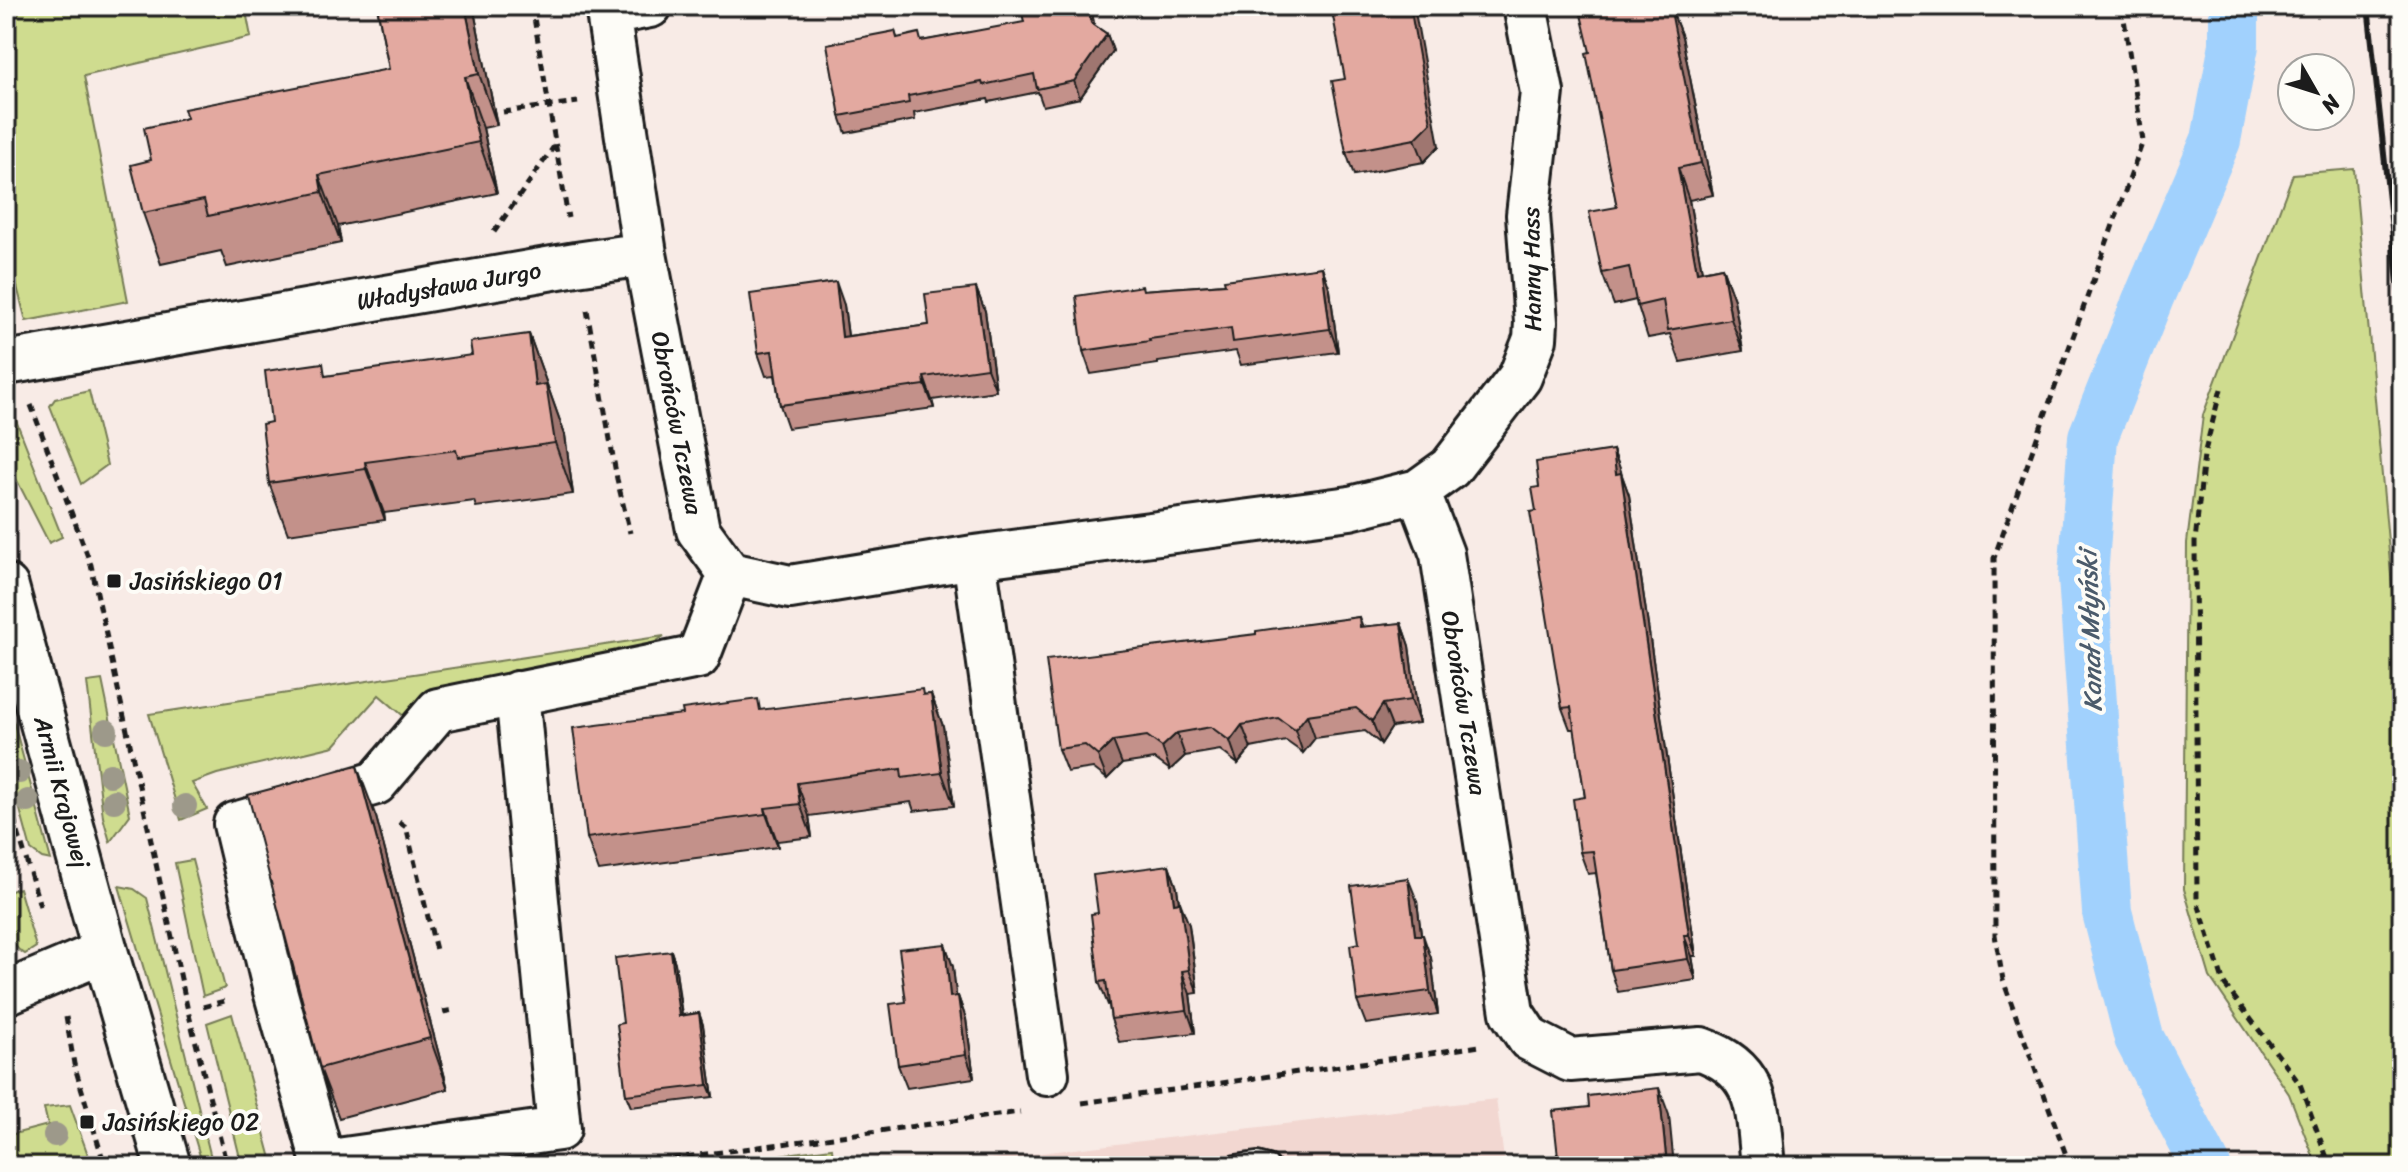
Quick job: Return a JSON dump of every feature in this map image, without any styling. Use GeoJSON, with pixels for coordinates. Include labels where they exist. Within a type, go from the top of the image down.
{"type":"FeatureCollection","features":[{"type":"Feature","properties":{"kind":"street"},"geometry":{"type":"LineString","coordinates":[[645,254],[608,10],[650,6]]}},
{"type":"Feature","properties":{"kind":"street","name":"Hanny Hass"},"geometry":{"type":"LineString","coordinates":[[1418,491],[1450,468],[1520,377],[1535,339],[1528,215],[1542,92],[1525,6]]}},
{"type":"Feature","properties":{"kind":"street","name":"Obrońców Tczewa"},"geometry":{"type":"LineString","coordinates":[[645,254],[698,530],[730,574]]}},
{"type":"Feature","properties":{"kind":"street","name":"Władysława Jurgo"},"geometry":{"type":"LineString","coordinates":[[10,362],[645,254]]}},
{"type":"Feature","properties":{"kind":"street"},"geometry":{"type":"LineString","coordinates":[[517,693],[559,1129],[323,1162],[274,987],[235,824],[376,783],[438,710],[517,693],[698,657],[730,574],[790,587],[974,557],[1350,508],[1418,491]]}},
{"type":"Feature","properties":{"kind":"street","name":"Obrońców Tczewa"},"geometry":{"type":"LineString","coordinates":[[1418,491],[1442,554],[1512,1013],[1529,1039],[1570,1060],[1701,1049],[1718,1055],[1745,1079],[1754,1095],[1763,1166]]}},
{"type":"Feature","properties":{"kind":"street"},"geometry":{"type":"LineString","coordinates":[[974,557],[1047,1074]]}},
{"type":"Feature","properties":{"kind":"street","name":"Armii Krajowej"},"geometry":{"type":"LineString","coordinates":[[6,587],[105,951],[168,1166]]}},
{"type":"Feature","properties":{"kind":"street"},"geometry":{"type":"LineString","coordinates":[[6,993],[105,951]]}},
{"type":"Feature","properties":{"kind":"lane"},"geometry":{"type":"LineString","coordinates":[[1236,1166],[1257,1163],[1268,1166]]}},
{"type":"Feature","properties":{"kind":"path"},"geometry":{"type":"LineString","coordinates":[[2070,1166],[2003,980],[1995,935],[1994,558],[2143,141],[2122,6]]}},
{"type":"Feature","properties":{"kind":"path"},"geometry":{"type":"LineString","coordinates":[[503,112],[622,97]]}},
{"type":"Feature","properties":{"kind":"path"},"geometry":{"type":"LineString","coordinates":[[494,232],[556,144]]}},
{"type":"Feature","properties":{"kind":"path"},"geometry":{"type":"LineString","coordinates":[[10,362],[91,565],[188,1011],[227,1166]]}},
{"type":"Feature","properties":{"kind":"path"},"geometry":{"type":"LineString","coordinates":[[2221,389],[2204,455],[2195,542],[2197,900],[2224,984],[2300,1084],[2330,1166]]}},
{"type":"Feature","properties":{"kind":"path"},"geometry":{"type":"LineString","coordinates":[[617,479],[630,533]]}},
{"type":"Feature","properties":{"kind":"path"},"geometry":{"type":"LineString","coordinates":[[396,820],[406,827],[437,954]]}},
{"type":"Feature","properties":{"kind":"path"},"geometry":{"type":"LineString","coordinates":[[407,878],[417,875]]}},
{"type":"Feature","properties":{"kind":"path"},"geometry":{"type":"LineString","coordinates":[[203,1007],[228,1000]]}},
{"type":"Feature","properties":{"kind":"path"},"geometry":{"type":"LineString","coordinates":[[443,1012],[453,1010]]}},
{"type":"Feature","properties":{"kind":"shaded area"},"geometry":{"type":"Polygon","coordinates":[[[1496,1099],[1505,1166],[931,1166],[1496,1099]]]}},
{"type":"Feature","properties":{"kind":"green space"},"geometry":{"type":"Polygon","coordinates":[[[6,6],[245,6],[251,37],[84,76],[128,301],[26,321],[6,244],[6,6]]]}},
{"type":"Feature","properties":{"kind":"green space"},"geometry":{"type":"Polygon","coordinates":[[[2354,169],[2402,695],[2402,1166],[2317,1166],[2289,1094],[2210,977],[2184,889],[2187,543],[2203,415],[2293,174],[2354,169]]]}},
{"type":"Feature","properties":{"kind":"green space"},"geometry":{"type":"Polygon","coordinates":[[[89,391],[107,465],[81,484],[50,406],[55,399],[89,391]]]}},
{"type":"Feature","properties":{"kind":"green space"},"geometry":{"type":"Polygon","coordinates":[[[10,405],[62,537],[49,543],[6,459],[6,411],[10,405]]]}},
{"type":"Feature","properties":{"kind":"green space"},"geometry":{"type":"Polygon","coordinates":[[[664,636],[648,647],[545,665],[406,718],[379,695],[334,746],[217,774],[192,783],[207,809],[181,820],[149,714],[664,636]]]}},
{"type":"Feature","properties":{"kind":"green space"},"geometry":{"type":"Polygon","coordinates":[[[102,680],[130,815],[110,842],[103,817],[87,682],[102,680]]]}},
{"type":"Feature","properties":{"kind":"green space"},"geometry":{"type":"Polygon","coordinates":[[[6,694],[51,860],[31,850],[6,758],[6,694]]]}},
{"type":"Feature","properties":{"kind":"green space"},"geometry":{"type":"Polygon","coordinates":[[[192,860],[225,988],[203,996],[175,863],[192,860]]]}},
{"type":"Feature","properties":{"kind":"green space"},"geometry":{"type":"Polygon","coordinates":[[[119,886],[134,889],[147,898],[213,1166],[203,1166],[119,886]]]}},
{"type":"Feature","properties":{"kind":"green space"},"geometry":{"type":"Polygon","coordinates":[[[19,888],[36,947],[25,954],[13,943],[6,918],[6,893],[19,888]]]}},
{"type":"Feature","properties":{"kind":"green space"},"geometry":{"type":"Polygon","coordinates":[[[232,1014],[273,1166],[242,1166],[207,1023],[232,1014]]]}},
{"type":"Feature","properties":{"kind":"green space"},"geometry":{"type":"Polygon","coordinates":[[[70,1105],[92,1166],[6,1166],[6,1136],[48,1125],[44,1108],[70,1105]]]}},
{"type":"Feature","properties":{"kind":"green space"},"geometry":{"type":"Polygon","coordinates":[[[832,1148],[834,1166],[696,1166],[832,1148]]]}},
{"type":"Feature","properties":{"kind":"green space"},"geometry":{"type":"Polygon","coordinates":[[[523,1152],[512,1166],[418,1166],[523,1152]]]}},
{"type":"Feature","properties":{"kind":"building"},"geometry":{"type":"Polygon","coordinates":[[[377,6],[465,6],[479,74],[465,77],[479,142],[319,175],[322,192],[208,216],[204,200],[143,213],[131,165],[151,160],[144,128],[187,118],[184,109],[389,69],[377,6]]]}},
{"type":"Feature","properties":{"kind":"building"},"geometry":{"type":"Polygon","coordinates":[[[1088,6],[1091,23],[1107,34],[1074,81],[1037,89],[1034,74],[908,96],[909,103],[840,116],[827,44],[895,31],[897,38],[919,33],[921,41],[1024,22],[1021,8],[1088,6]]]}},
{"type":"Feature","properties":{"kind":"building"},"geometry":{"type":"Polygon","coordinates":[[[1331,6],[1410,6],[1431,123],[1415,139],[1346,152],[1332,81],[1345,79],[1331,6]]]}},
{"type":"Feature","properties":{"kind":"building"},"geometry":{"type":"Polygon","coordinates":[[[1579,6],[1670,6],[1701,163],[1678,168],[1697,272],[1722,267],[1731,319],[1668,330],[1663,300],[1637,306],[1629,267],[1602,273],[1589,212],[1617,207],[1579,6]]]}},
{"type":"Feature","properties":{"kind":"building"},"geometry":{"type":"Polygon","coordinates":[[[1322,267],[1330,329],[1233,342],[1231,328],[1083,351],[1076,296],[1142,286],[1143,290],[1225,284],[1224,280],[1322,267]]]}},
{"type":"Feature","properties":{"kind":"building"},"geometry":{"type":"Polygon","coordinates":[[[836,282],[842,337],[929,325],[925,294],[976,288],[987,368],[924,377],[925,385],[780,405],[772,351],[758,353],[750,294],[836,282]]]}},
{"type":"Feature","properties":{"kind":"building"},"geometry":{"type":"Polygon","coordinates":[[[529,334],[535,386],[546,384],[555,443],[458,457],[456,450],[365,462],[366,469],[269,483],[262,424],[271,422],[265,371],[323,363],[325,376],[472,355],[470,342],[529,334]]]}},
{"type":"Feature","properties":{"kind":"building"},"geometry":{"type":"Polygon","coordinates":[[[1613,450],[1616,474],[1621,473],[1689,935],[1684,935],[1688,959],[1611,970],[1593,851],[1580,852],[1573,799],[1585,797],[1571,707],[1562,708],[1530,512],[1536,511],[1532,488],[1539,487],[1536,462],[1613,450]]]}},
{"type":"Feature","properties":{"kind":"building"},"geometry":{"type":"Polygon","coordinates":[[[1359,617],[1360,627],[1401,623],[1411,700],[1383,704],[1372,721],[1356,708],[1307,715],[1295,730],[1278,718],[1242,725],[1230,741],[1211,727],[1177,733],[1162,747],[1147,736],[1113,741],[1098,756],[1085,745],[1058,749],[1046,660],[1256,634],[1256,631],[1359,617]]]}},
{"type":"Feature","properties":{"kind":"building"},"geometry":{"type":"Polygon","coordinates":[[[922,689],[923,695],[931,694],[942,773],[902,778],[901,769],[797,783],[800,804],[765,808],[766,814],[587,838],[573,728],[683,714],[682,709],[758,699],[760,710],[922,689]]]}},
{"type":"Feature","properties":{"kind":"building"},"geometry":{"type":"Polygon","coordinates":[[[357,766],[430,1038],[320,1068],[248,795],[357,766]]]}},
{"type":"Feature","properties":{"kind":"building"},"geometry":{"type":"Polygon","coordinates":[[[1169,865],[1174,903],[1180,902],[1185,936],[1189,970],[1182,971],[1187,1010],[1111,1019],[1106,981],[1099,982],[1091,914],[1098,913],[1093,875],[1169,865]]]}},
{"type":"Feature","properties":{"kind":"building"},"geometry":{"type":"Polygon","coordinates":[[[1408,878],[1415,935],[1423,935],[1430,991],[1357,1001],[1350,945],[1359,943],[1351,886],[1408,878]]]}},
{"type":"Feature","properties":{"kind":"building"},"geometry":{"type":"Polygon","coordinates":[[[945,944],[950,997],[958,996],[966,1055],[898,1065],[890,1004],[906,1002],[899,949],[945,944]]]}},
{"type":"Feature","properties":{"kind":"building"},"geometry":{"type":"Polygon","coordinates":[[[671,951],[679,1016],[699,1013],[708,1085],[626,1095],[617,1024],[623,1023],[615,958],[671,951]]]}},
{"type":"Feature","properties":{"kind":"building"},"geometry":{"type":"Polygon","coordinates":[[[1659,1088],[1667,1166],[1559,1166],[1553,1111],[1589,1107],[1588,1096],[1659,1088]]]}},
{"type":"Feature","properties":{"kind":"waterway","name":"Kanał Młyński"},"geometry":{"type":"LineString","coordinates":[[2206,1166],[2139,1038],[2107,912],[2083,578],[2093,437],[2216,140],[2234,45],[2234,6]]}},
{"type":"Feature","properties":{"kind":"railway"},"geometry":{"type":"LineString","coordinates":[[2368,6],[2402,321]]}},
{"type":"Feature","properties":{"kind":"railway"},"geometry":{"type":"LineString","coordinates":[[2399,6],[2402,32]]}},
{"type":"Feature","properties":{"kind":"place","name":"Jasińskiego 01"},"geometry":{"type":"Point","coordinates":[114,581]}},
{"type":"Feature","properties":{"kind":"place","name":"Jasińskiego 02"},"geometry":{"type":"Point","coordinates":[87,1122]}}]}
